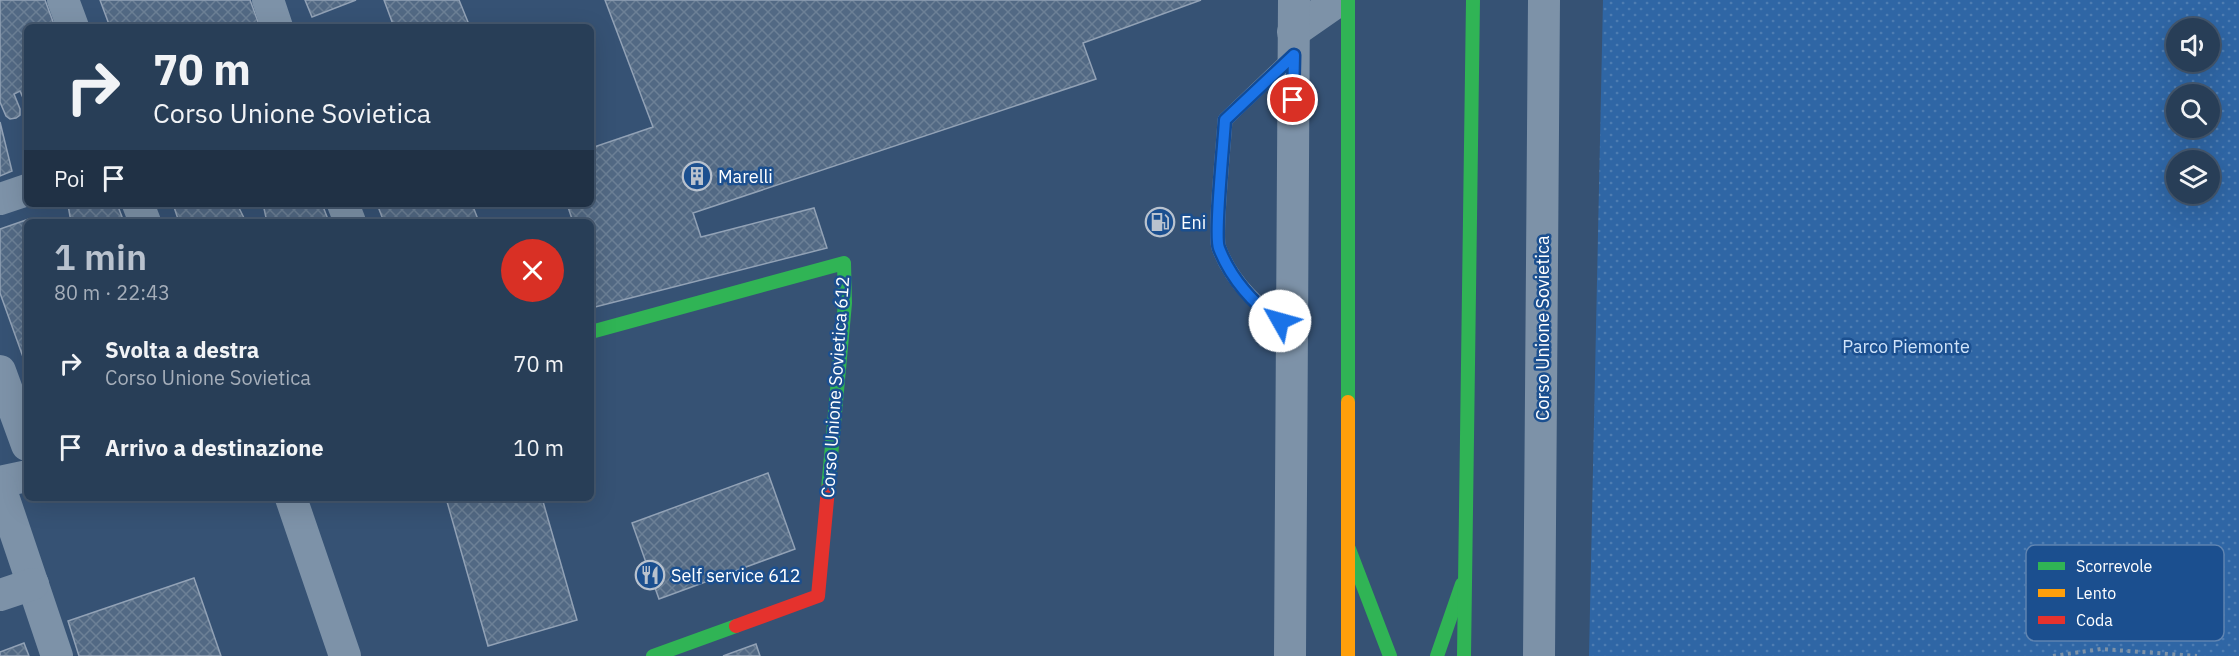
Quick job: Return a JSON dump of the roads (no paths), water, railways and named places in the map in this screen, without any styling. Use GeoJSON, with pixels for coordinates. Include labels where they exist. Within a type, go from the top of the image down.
{"type":"FeatureCollection","features":[{"type":"Feature","properties":{"kind":"main road"},"geometry":{"type":"LineString","coordinates":[[1348,0],[1348,656]]}},
{"type":"Feature","properties":{"kind":"main road"},"geometry":{"type":"LineString","coordinates":[[1459,654],[1464,580],[1473,0]]}},
{"type":"Feature","properties":{"kind":"main road","name":"Corso Unione Sovietica 612"},"geometry":{"type":"LineString","coordinates":[[594,331],[844,263],[845,303],[818,596],[653,656]]}},
{"type":"Feature","properties":{"kind":"main road"},"geometry":{"type":"LineString","coordinates":[[1348,547],[1390,656]]}},
{"type":"Feature","properties":{"kind":"main road"},"geometry":{"type":"LineString","coordinates":[[1459,654],[1464,580]]}},
{"type":"Feature","properties":{"kind":"street"},"geometry":{"type":"LineString","coordinates":[[63,0],[72,24]]}},
{"type":"Feature","properties":{"kind":"street"},"geometry":{"type":"LineString","coordinates":[[268,0],[276,24]]}},
{"type":"Feature","properties":{"kind":"street"},"geometry":{"type":"LineString","coordinates":[[1290,656],[1294,0]]}},
{"type":"Feature","properties":{"kind":"street"},"geometry":{"type":"LineString","coordinates":[[1294,44],[1339,0]]}},
{"type":"Feature","properties":{"kind":"street","name":"Corso Unione Sovietica"},"geometry":{"type":"LineString","coordinates":[[1539,656],[1544,0]]}},
{"type":"Feature","properties":{"kind":"street"},"geometry":{"type":"LineString","coordinates":[[0,199],[24,191]]}},
{"type":"Feature","properties":{"kind":"street"},"geometry":{"type":"LineString","coordinates":[[0,371],[24,437]]}},
{"type":"Feature","properties":{"kind":"street"},"geometry":{"type":"LineString","coordinates":[[24,477],[0,485],[6,523],[33,584],[57,656]]}},
{"type":"Feature","properties":{"kind":"street"},"geometry":{"type":"LineString","coordinates":[[292,501],[345,656]]}},
{"type":"Feature","properties":{"kind":"street"},"geometry":{"type":"LineString","coordinates":[[0,595],[33,584]]}},
{"type":"Feature","properties":{"kind":"lane"},"geometry":{"type":"LineString","coordinates":[[1292,328],[1268,314],[1242,288],[1218,247],[1225,120],[1294,44]]}},
{"type":"Feature","properties":{"kind":"place","name":"Marelli"},"geometry":{"type":"Point","coordinates":[697,176]}},
{"type":"Feature","properties":{"kind":"place","name":"Eni"},"geometry":{"type":"Point","coordinates":[1160,222]}},
{"type":"Feature","properties":{"kind":"place","name":"Self service 612"},"geometry":{"type":"Point","coordinates":[650,575]}},
{"type":"Feature","properties":{"kind":"park label","name":"Parco Piemonte"},"geometry":{"type":"Point","coordinates":[1906,346]}}]}
